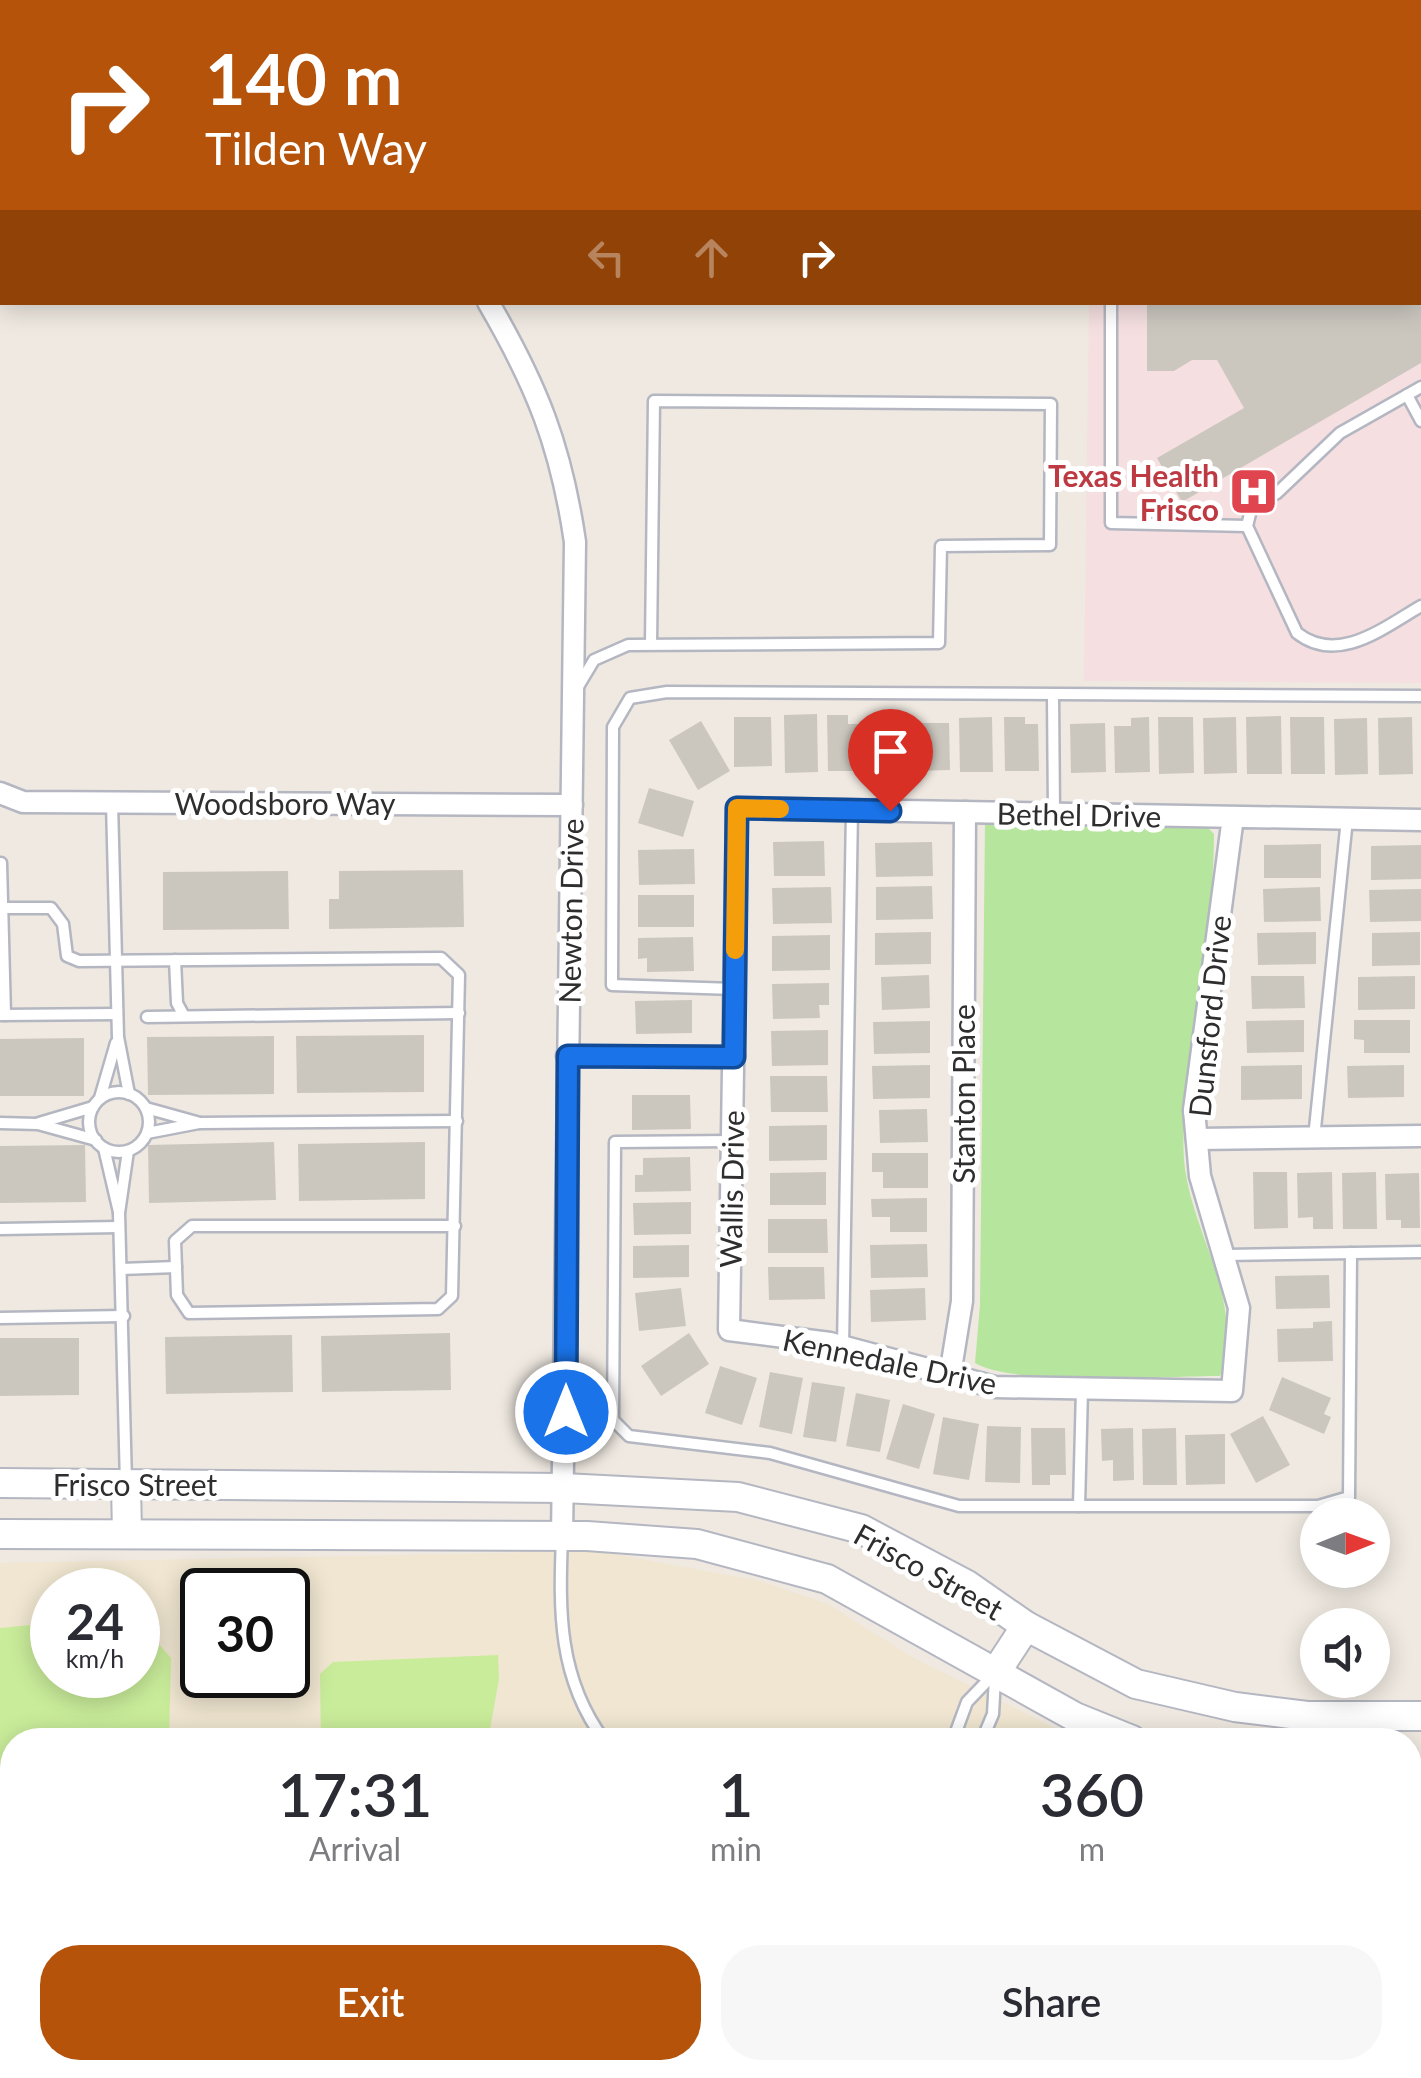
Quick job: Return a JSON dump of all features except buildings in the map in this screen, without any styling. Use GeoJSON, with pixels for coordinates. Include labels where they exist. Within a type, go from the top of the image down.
{"type":"FeatureCollection","features":[{"type":"Feature","properties":{"kind":"street","name":"Newton Drive"},"geometry":{"type":"LineString","coordinates":[[490,305],[531,376],[564,471],[575,542],[562,1538]]}},
{"type":"Feature","properties":{"kind":"street","name":"Woodsboro Way"},"geometry":{"type":"LineString","coordinates":[[0,793],[23,802],[572,805]]}},
{"type":"Feature","properties":{"kind":"street","name":"Bethel Drive"},"geometry":{"type":"LineString","coordinates":[[737,808],[1421,820]]}},
{"type":"Feature","properties":{"kind":"street","name":"Wallis Drive"},"geometry":{"type":"LineString","coordinates":[[729,1330],[737,808]]}},
{"type":"Feature","properties":{"kind":"street","name":"Stanton Place"},"geometry":{"type":"LineString","coordinates":[[950,1375],[962,1302],[964,812]]}},
{"type":"Feature","properties":{"kind":"street","name":"Dunsford Drive"},"geometry":{"type":"LineString","coordinates":[[1232,1391],[1239,1308],[1200,1176],[1194,1110],[1233,817]]}},
{"type":"Feature","properties":{"kind":"street"},"geometry":{"type":"LineString","coordinates":[[568,1056],[734,1057]]}},
{"type":"Feature","properties":{"kind":"street"},"geometry":{"type":"LineString","coordinates":[[1197,1139],[1421,1136]]}},
{"type":"Feature","properties":{"kind":"street","name":"Kennedale Drive"},"geometry":{"type":"LineString","coordinates":[[729,1330],[844,1347],[995,1387],[1232,1391]]}},
{"type":"Feature","properties":{"kind":"street","name":"Frisco Street"},"geometry":{"type":"LineString","coordinates":[[0,1484],[564,1488],[738,1497],[861,1528],[967,1585],[1026,1626],[1136,1684],[1235,1708],[1307,1716],[1421,1716]]}},
{"type":"Feature","properties":{"kind":"street"},"geometry":{"type":"LineString","coordinates":[[126,1484],[127,1534]]}},
{"type":"Feature","properties":{"kind":"street","name":"Frisco Street"},"geometry":{"type":"LineString","coordinates":[[0,1534],[562,1538],[698,1544],[811,1574],[878,1606],[1075,1717],[1102,1728]]}},
{"type":"Feature","properties":{"kind":"street"},"geometry":{"type":"LineString","coordinates":[[996,1672],[1026,1626]]}},
{"type":"Feature","properties":{"kind":"lane"},"geometry":{"type":"LineString","coordinates":[[1111,305],[1111,523],[1247,526]]}},
{"type":"Feature","properties":{"kind":"lane"},"geometry":{"type":"LineString","coordinates":[[1421,387],[1340,432],[1277,494],[1252,506],[1247,526],[1297,632],[1312,644],[1338,647],[1366,638],[1421,606]]}},
{"type":"Feature","properties":{"kind":"lane"},"geometry":{"type":"LineString","coordinates":[[1406,395],[1421,421]]}},
{"type":"Feature","properties":{"kind":"lane"},"geometry":{"type":"LineString","coordinates":[[574,700],[585,670],[616,647],[939,643],[941,546],[1050,545],[1051,404],[654,401],[651,644]]}},
{"type":"Feature","properties":{"kind":"lane"},"geometry":{"type":"LineString","coordinates":[[734,989],[612,985],[613,727],[630,698],[667,692],[1421,696]]}},
{"type":"Feature","properties":{"kind":"lane"},"geometry":{"type":"LineString","coordinates":[[1053,696],[1054,814]]}},
{"type":"Feature","properties":{"kind":"lane"},"geometry":{"type":"LineString","coordinates":[[112,802],[118,1037],[129,1094]]}},
{"type":"Feature","properties":{"kind":"lane"},"geometry":{"type":"LineString","coordinates":[[844,1347],[852,810]]}},
{"type":"Feature","properties":{"kind":"lane"},"geometry":{"type":"LineString","coordinates":[[1314,1138],[1347,819]]}},
{"type":"Feature","properties":{"kind":"lane"},"geometry":{"type":"LineString","coordinates":[[1,863],[2,1015],[117,1014]]}},
{"type":"Feature","properties":{"kind":"lane"},"geometry":{"type":"LineString","coordinates":[[2,908],[51,908],[63,924],[67,956],[79,962],[441,958],[459,975],[455,1226],[452,1296],[438,1309],[189,1314],[177,1295],[175,1241],[192,1226],[455,1226]]}},
{"type":"Feature","properties":{"kind":"lane"},"geometry":{"type":"LineString","coordinates":[[175,960],[177,1003],[184,1016]]}},
{"type":"Feature","properties":{"kind":"lane"},"geometry":{"type":"LineString","coordinates":[[147,1016],[459,1013]]}},
{"type":"Feature","properties":{"kind":"lane"},"geometry":{"type":"LineString","coordinates":[[118,1037],[90,1120],[119,1213]]}},
{"type":"Feature","properties":{"kind":"lane"},"geometry":{"type":"LineString","coordinates":[[38,1124],[96,1103],[109,1094],[129,1094],[146,1108],[200,1122]]}},
{"type":"Feature","properties":{"kind":"lane"},"geometry":{"type":"LineString","coordinates":[[146,1108],[147,1133]]}},
{"type":"Feature","properties":{"kind":"lane"},"geometry":{"type":"LineString","coordinates":[[126,1484],[119,1213],[128,1150],[147,1133],[200,1122],[456,1122]]}},
{"type":"Feature","properties":{"kind":"lane"},"geometry":{"type":"LineString","coordinates":[[0,1123],[38,1124],[128,1150]]}},
{"type":"Feature","properties":{"kind":"lane"},"geometry":{"type":"LineString","coordinates":[[731,1141],[615,1142],[613,1420],[630,1436],[770,1453],[959,1506],[1318,1506],[1349,1497],[1351,1254]]}},
{"type":"Feature","properties":{"kind":"lane"},"geometry":{"type":"LineString","coordinates":[[0,1229],[119,1227]]}},
{"type":"Feature","properties":{"kind":"lane"},"geometry":{"type":"LineString","coordinates":[[1226,1255],[1421,1252]]}},
{"type":"Feature","properties":{"kind":"lane"},"geometry":{"type":"LineString","coordinates":[[121,1270],[176,1267]]}},
{"type":"Feature","properties":{"kind":"lane"},"geometry":{"type":"LineString","coordinates":[[0,1318],[124,1316]]}},
{"type":"Feature","properties":{"kind":"lane"},"geometry":{"type":"LineString","coordinates":[[1079,1506],[1082,1388]]}},
{"type":"Feature","properties":{"kind":"lane"},"geometry":{"type":"LineString","coordinates":[[562,1538],[562,1640],[572,1684],[597,1728]]}},
{"type":"Feature","properties":{"kind":"lane"},"geometry":{"type":"LineString","coordinates":[[957,1728],[967,1702],[996,1672]]}},
{"type":"Feature","properties":{"kind":"lane"},"geometry":{"type":"LineString","coordinates":[[987,1728],[993,1714],[996,1672]]}},
{"type":"Feature","properties":{"kind":"shaded area","name":"Texas Health Frisco"},"geometry":{"type":"Polygon","coordinates":[[[1089,305],[1421,305],[1421,683],[1084,681],[1089,305]]]}},
{"type":"Feature","properties":{"kind":"shaded area"},"geometry":{"type":"Polygon","coordinates":[[[598,1551],[760,1581],[828,1604],[912,1657],[1055,1728],[0,1728],[0,1563],[598,1551]]]}},
{"type":"Feature","properties":{"kind":"green space"},"geometry":{"type":"Polygon","coordinates":[[[985,823],[1204,824],[1214,834],[1210,911],[1183,1137],[1190,1195],[1223,1297],[1226,1349],[1220,1376],[1056,1378],[995,1370],[975,1363],[980,1305],[985,823]]]}},
{"type":"Feature","properties":{"kind":"green space"},"geometry":{"type":"Polygon","coordinates":[[[30,1625],[30,1698],[160,1698],[160,1645],[171,1658],[169,1728],[0,1728],[0,1628],[30,1625]]]}},
{"type":"Feature","properties":{"kind":"green space"},"geometry":{"type":"Polygon","coordinates":[[[498,1655],[499,1679],[490,1728],[321,1728],[320,1674],[333,1662],[498,1655]]]}},
{"type":"Feature","properties":{"kind":"slow traffic"},"geometry":{"type":"LineString","coordinates":[[735,950],[737,808],[780,809]]}},
{"type":"Feature","properties":{"kind":"place","name":"Texas Health Frisco"},"geometry":{"type":"Point","coordinates":[1254,492]}},
{"type":"Feature","properties":{"kind":"route"},"geometry":{"type":"LineString","coordinates":[[566,1412],[568,1056],[734,1057],[737,808],[890,811]]}}]}
